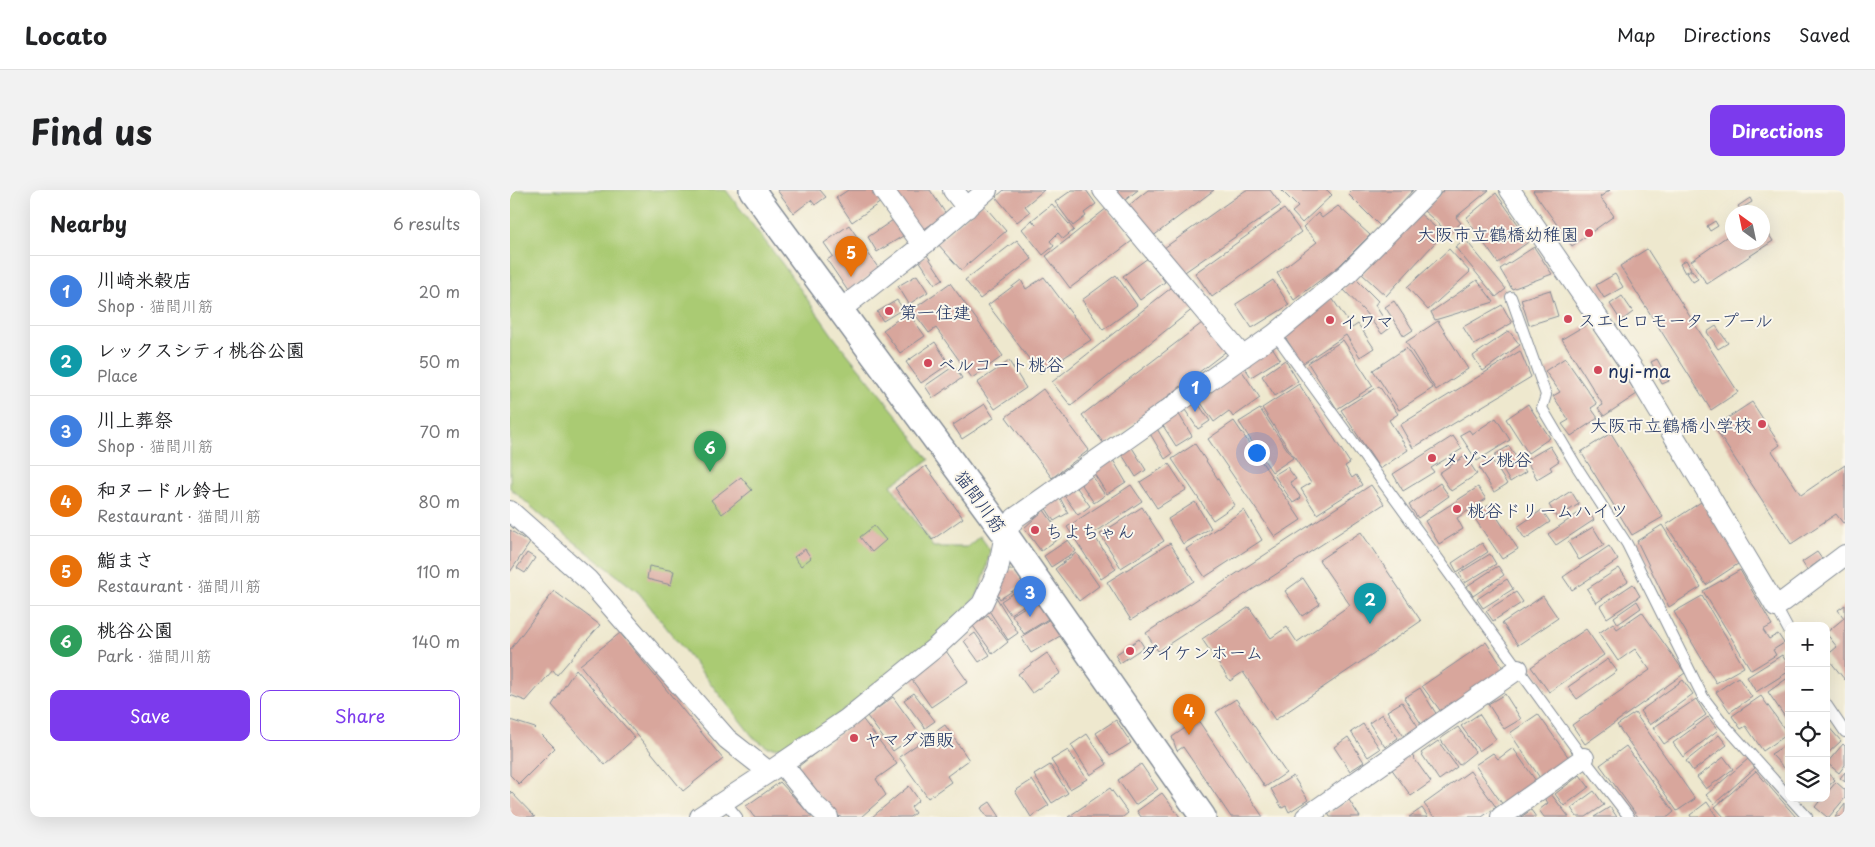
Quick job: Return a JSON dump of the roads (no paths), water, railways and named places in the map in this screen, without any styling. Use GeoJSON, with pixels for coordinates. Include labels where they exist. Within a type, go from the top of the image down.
{"type":"FeatureCollection","features":[{"type":"Feature","properties":{"kind":"street","name":"猫間川筋"},"geometry":{"type":"LineString","coordinates":[[752,190],[1005,534],[1203,817]]}},
{"type":"Feature","properties":{"kind":"street"},"geometry":{"type":"LineString","coordinates":[[883,190],[923,245]]}},
{"type":"Feature","properties":{"kind":"street"},"geometry":{"type":"LineString","coordinates":[[953,190],[967,208]]}},
{"type":"Feature","properties":{"kind":"street"},"geometry":{"type":"LineString","coordinates":[[840,310],[923,245],[987,190]]}},
{"type":"Feature","properties":{"kind":"street"},"geometry":{"type":"LineString","coordinates":[[1103,190],[1242,357]]}},
{"type":"Feature","properties":{"kind":"street"},"geometry":{"type":"LineString","coordinates":[[700,817],[731,809],[776,768],[846,719],[936,647],[982,604],[998,570],[1005,534],[1015,518],[1275,334],[1348,273],[1430,190]]}},
{"type":"Feature","properties":{"kind":"street"},"geometry":{"type":"LineString","coordinates":[[1510,190],[1638,376],[1776,607],[1845,555]]}},
{"type":"Feature","properties":{"kind":"street"},"geometry":{"type":"LineString","coordinates":[[510,511],[588,580],[727,739],[776,768],[828,817]]}},
{"type":"Feature","properties":{"kind":"street"},"geometry":{"type":"LineString","coordinates":[[1306,817],[1518,669]]}},
{"type":"Feature","properties":{"kind":"street"},"geometry":{"type":"LineString","coordinates":[[1502,817],[1584,758]]}},
{"type":"Feature","properties":{"kind":"lane"},"geometry":{"type":"LineString","coordinates":[[1512,296],[1546,394],[1542,408],[1577,468],[1627,544],[1703,696],[1723,723],[1785,793]]}},
{"type":"Feature","properties":{"kind":"lane"},"geometry":{"type":"LineString","coordinates":[[1275,334],[1518,669],[1629,817]]}},
{"type":"Feature","properties":{"kind":"lane"},"geometry":{"type":"LineString","coordinates":[[1776,607],[1785,624]]}},
{"type":"Feature","properties":{"kind":"lane"},"geometry":{"type":"LineString","coordinates":[[1830,710],[1845,732]]}},
{"type":"Feature","properties":{"kind":"lane"},"geometry":{"type":"LineString","coordinates":[[1794,802],[1807,817]]}},
{"type":"Feature","properties":{"kind":"place","name":"大阪市立鶴橋幼稚園"},"geometry":{"type":"Point","coordinates":[1589,233]}},
{"type":"Feature","properties":{"kind":"place","name":"鮨まさ"},"geometry":{"type":"Point","coordinates":[851,277]}},
{"type":"Feature","properties":{"kind":"place","name":"第一住建"},"geometry":{"type":"Point","coordinates":[889,311]}},
{"type":"Feature","properties":{"kind":"place","name":"スエヒロモータープール"},"geometry":{"type":"Point","coordinates":[1568,319]}},
{"type":"Feature","properties":{"kind":"place","name":"イワマ"},"geometry":{"type":"Point","coordinates":[1330,320]}},
{"type":"Feature","properties":{"kind":"place","name":"ベルコート桃谷"},"geometry":{"type":"Point","coordinates":[928,363]}},
{"type":"Feature","properties":{"kind":"place","name":"nyi-ma"},"geometry":{"type":"Point","coordinates":[1598,370]}},
{"type":"Feature","properties":{"kind":"place","name":"川崎米穀店"},"geometry":{"type":"Point","coordinates":[1195,412]}},
{"type":"Feature","properties":{"kind":"place","name":"大阪市立鶴橋小学校"},"geometry":{"type":"Point","coordinates":[1762,424]}},
{"type":"Feature","properties":{"kind":"place","name":"メゾン桃谷"},"geometry":{"type":"Point","coordinates":[1432,458]}},
{"type":"Feature","properties":{"kind":"place","name":"桃谷公園"},"geometry":{"type":"Point","coordinates":[710,472]}},
{"type":"Feature","properties":{"kind":"place","name":"桃谷ドリームハイツ"},"geometry":{"type":"Point","coordinates":[1457,509]}},
{"type":"Feature","properties":{"kind":"place","name":"ちよちゃん"},"geometry":{"type":"Point","coordinates":[1035,530]}},
{"type":"Feature","properties":{"kind":"place","name":"川上葬祭"},"geometry":{"type":"Point","coordinates":[1030,617]}},
{"type":"Feature","properties":{"kind":"place","name":"レックスシティ桃谷公園"},"geometry":{"type":"Point","coordinates":[1370,624]}},
{"type":"Feature","properties":{"kind":"place","name":"ダイケンホーム"},"geometry":{"type":"Point","coordinates":[1130,651]}},
{"type":"Feature","properties":{"kind":"place","name":"和ヌードル鈴七"},"geometry":{"type":"Point","coordinates":[1189,735]}},
{"type":"Feature","properties":{"kind":"place","name":"ヤマダ酒販"},"geometry":{"type":"Point","coordinates":[854,738]}}]}
